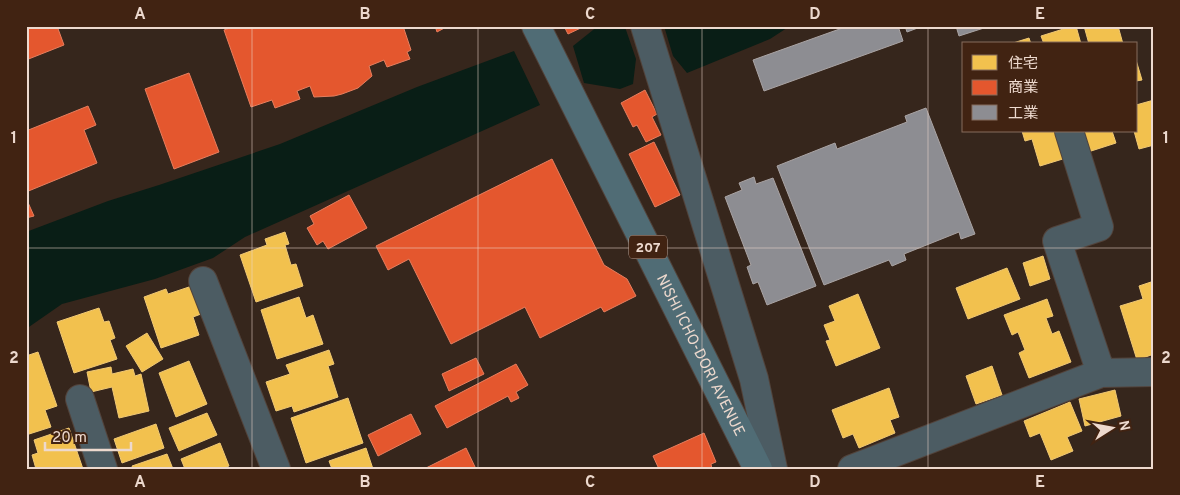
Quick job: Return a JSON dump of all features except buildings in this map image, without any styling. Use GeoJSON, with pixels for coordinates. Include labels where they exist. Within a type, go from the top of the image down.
{"type":"FeatureCollection","features":[{"type":"Feature","properties":{"kind":"highway","name":"NISHI ICHO-DORI AVENUE"},"geometry":{"type":"LineString","coordinates":[[536,26],[758,469]]}},
{"type":"Feature","properties":{"kind":"street"},"geometry":{"type":"LineString","coordinates":[[645,26],[754,379],[773,469]]}},
{"type":"Feature","properties":{"kind":"street"},"geometry":{"type":"LineString","coordinates":[[1069,132],[1098,226],[1057,241],[1101,373]]}},
{"type":"Feature","properties":{"kind":"street"},"geometry":{"type":"LineString","coordinates":[[203,280],[276,469]]}},
{"type":"Feature","properties":{"kind":"street"},"geometry":{"type":"LineString","coordinates":[[852,469],[1101,373],[1154,372]]}},
{"type":"Feature","properties":{"kind":"street"},"geometry":{"type":"LineString","coordinates":[[80,399],[103,469]]}},
{"type":"Feature","properties":{"kind":"shaded area"},"geometry":{"type":"Polygon","coordinates":[[[598,26],[625,27],[636,59],[633,84],[620,89],[584,83],[573,46],[598,26]]]}},
{"type":"Feature","properties":{"kind":"shaded area"},"geometry":{"type":"Polygon","coordinates":[[[664,26],[790,26],[770,39],[687,73],[673,56],[664,26]]]}},
{"type":"Feature","properties":{"kind":"shaded area"},"geometry":{"type":"Polygon","coordinates":[[[514,51],[540,105],[245,237],[213,258],[155,279],[62,304],[26,329],[26,232],[108,201],[280,144],[417,87],[514,51]]]}}]}
